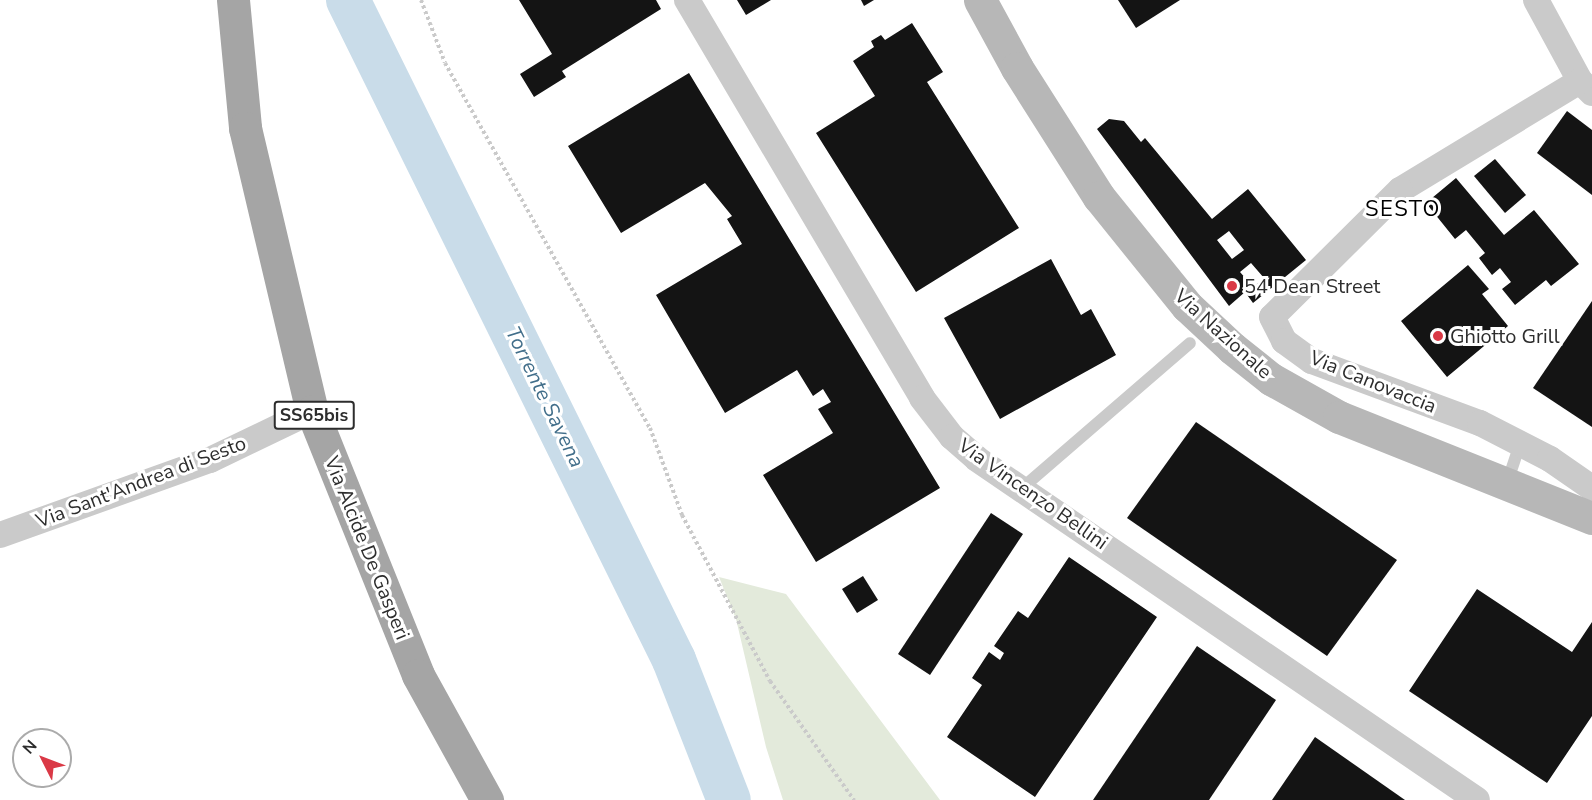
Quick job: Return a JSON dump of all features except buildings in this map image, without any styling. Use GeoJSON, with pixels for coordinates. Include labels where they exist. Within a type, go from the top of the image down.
{"type":"FeatureCollection","features":[{"type":"Feature","properties":{"kind":"main road","name":"Via Alcide De Gasperi"},"geometry":{"type":"LineString","coordinates":[[233,0],[245,128],[312,411],[418,675],[487,800]]}},
{"type":"Feature","properties":{"kind":"main road","name":"Via Nazionale"},"geometry":{"type":"LineString","coordinates":[[980,0],[1017,68],[1099,197],[1187,306],[1232,348],[1271,380],[1309,402],[1381,436],[1592,518]]}},
{"type":"Feature","properties":{"kind":"street","name":"Via Vincenzo Bellini"},"geometry":{"type":"LineString","coordinates":[[687,0],[922,398],[951,437],[1021,489],[1477,800]]}},
{"type":"Feature","properties":{"kind":"street"},"geometry":{"type":"LineString","coordinates":[[1536,0],[1588,82]]}},
{"type":"Feature","properties":{"kind":"street","name":"Via Canovaccia"},"geometry":{"type":"LineString","coordinates":[[1588,82],[1400,190],[1272,317],[1284,341],[1312,361],[1480,423],[1520,444],[1592,488]]}},
{"type":"Feature","properties":{"kind":"street","name":"Via Sant'Andrea di Sesto"},"geometry":{"type":"LineString","coordinates":[[0,535],[210,460],[312,411]]}},
{"type":"Feature","properties":{"kind":"lane"},"geometry":{"type":"LineString","coordinates":[[1021,489],[1190,343]]}},
{"type":"Feature","properties":{"kind":"lane"},"geometry":{"type":"LineString","coordinates":[[1507,485],[1520,444]]}},
{"type":"Feature","properties":{"kind":"path"},"geometry":{"type":"LineString","coordinates":[[422,0],[445,63],[650,428],[682,515],[770,681],[854,800]]}},
{"type":"Feature","properties":{"kind":"green space"},"geometry":{"type":"Polygon","coordinates":[[[719,577],[786,594],[940,800],[783,800],[766,747],[736,619],[719,577]]]}},
{"type":"Feature","properties":{"kind":"waterway","name":"Torrente Savena"},"geometry":{"type":"LineString","coordinates":[[348,0],[674,660],[729,800]]}},
{"type":"Feature","properties":{"kind":"place","name":"54 Dean Street"},"geometry":{"type":"Point","coordinates":[1232,286]}},
{"type":"Feature","properties":{"kind":"place","name":"Ghiotto Grill"},"geometry":{"type":"Point","coordinates":[1438,336]}},
{"type":"Feature","properties":{"kind":"district","name":"SESTO"},"geometry":{"type":"Point","coordinates":[1403,210]}}]}
